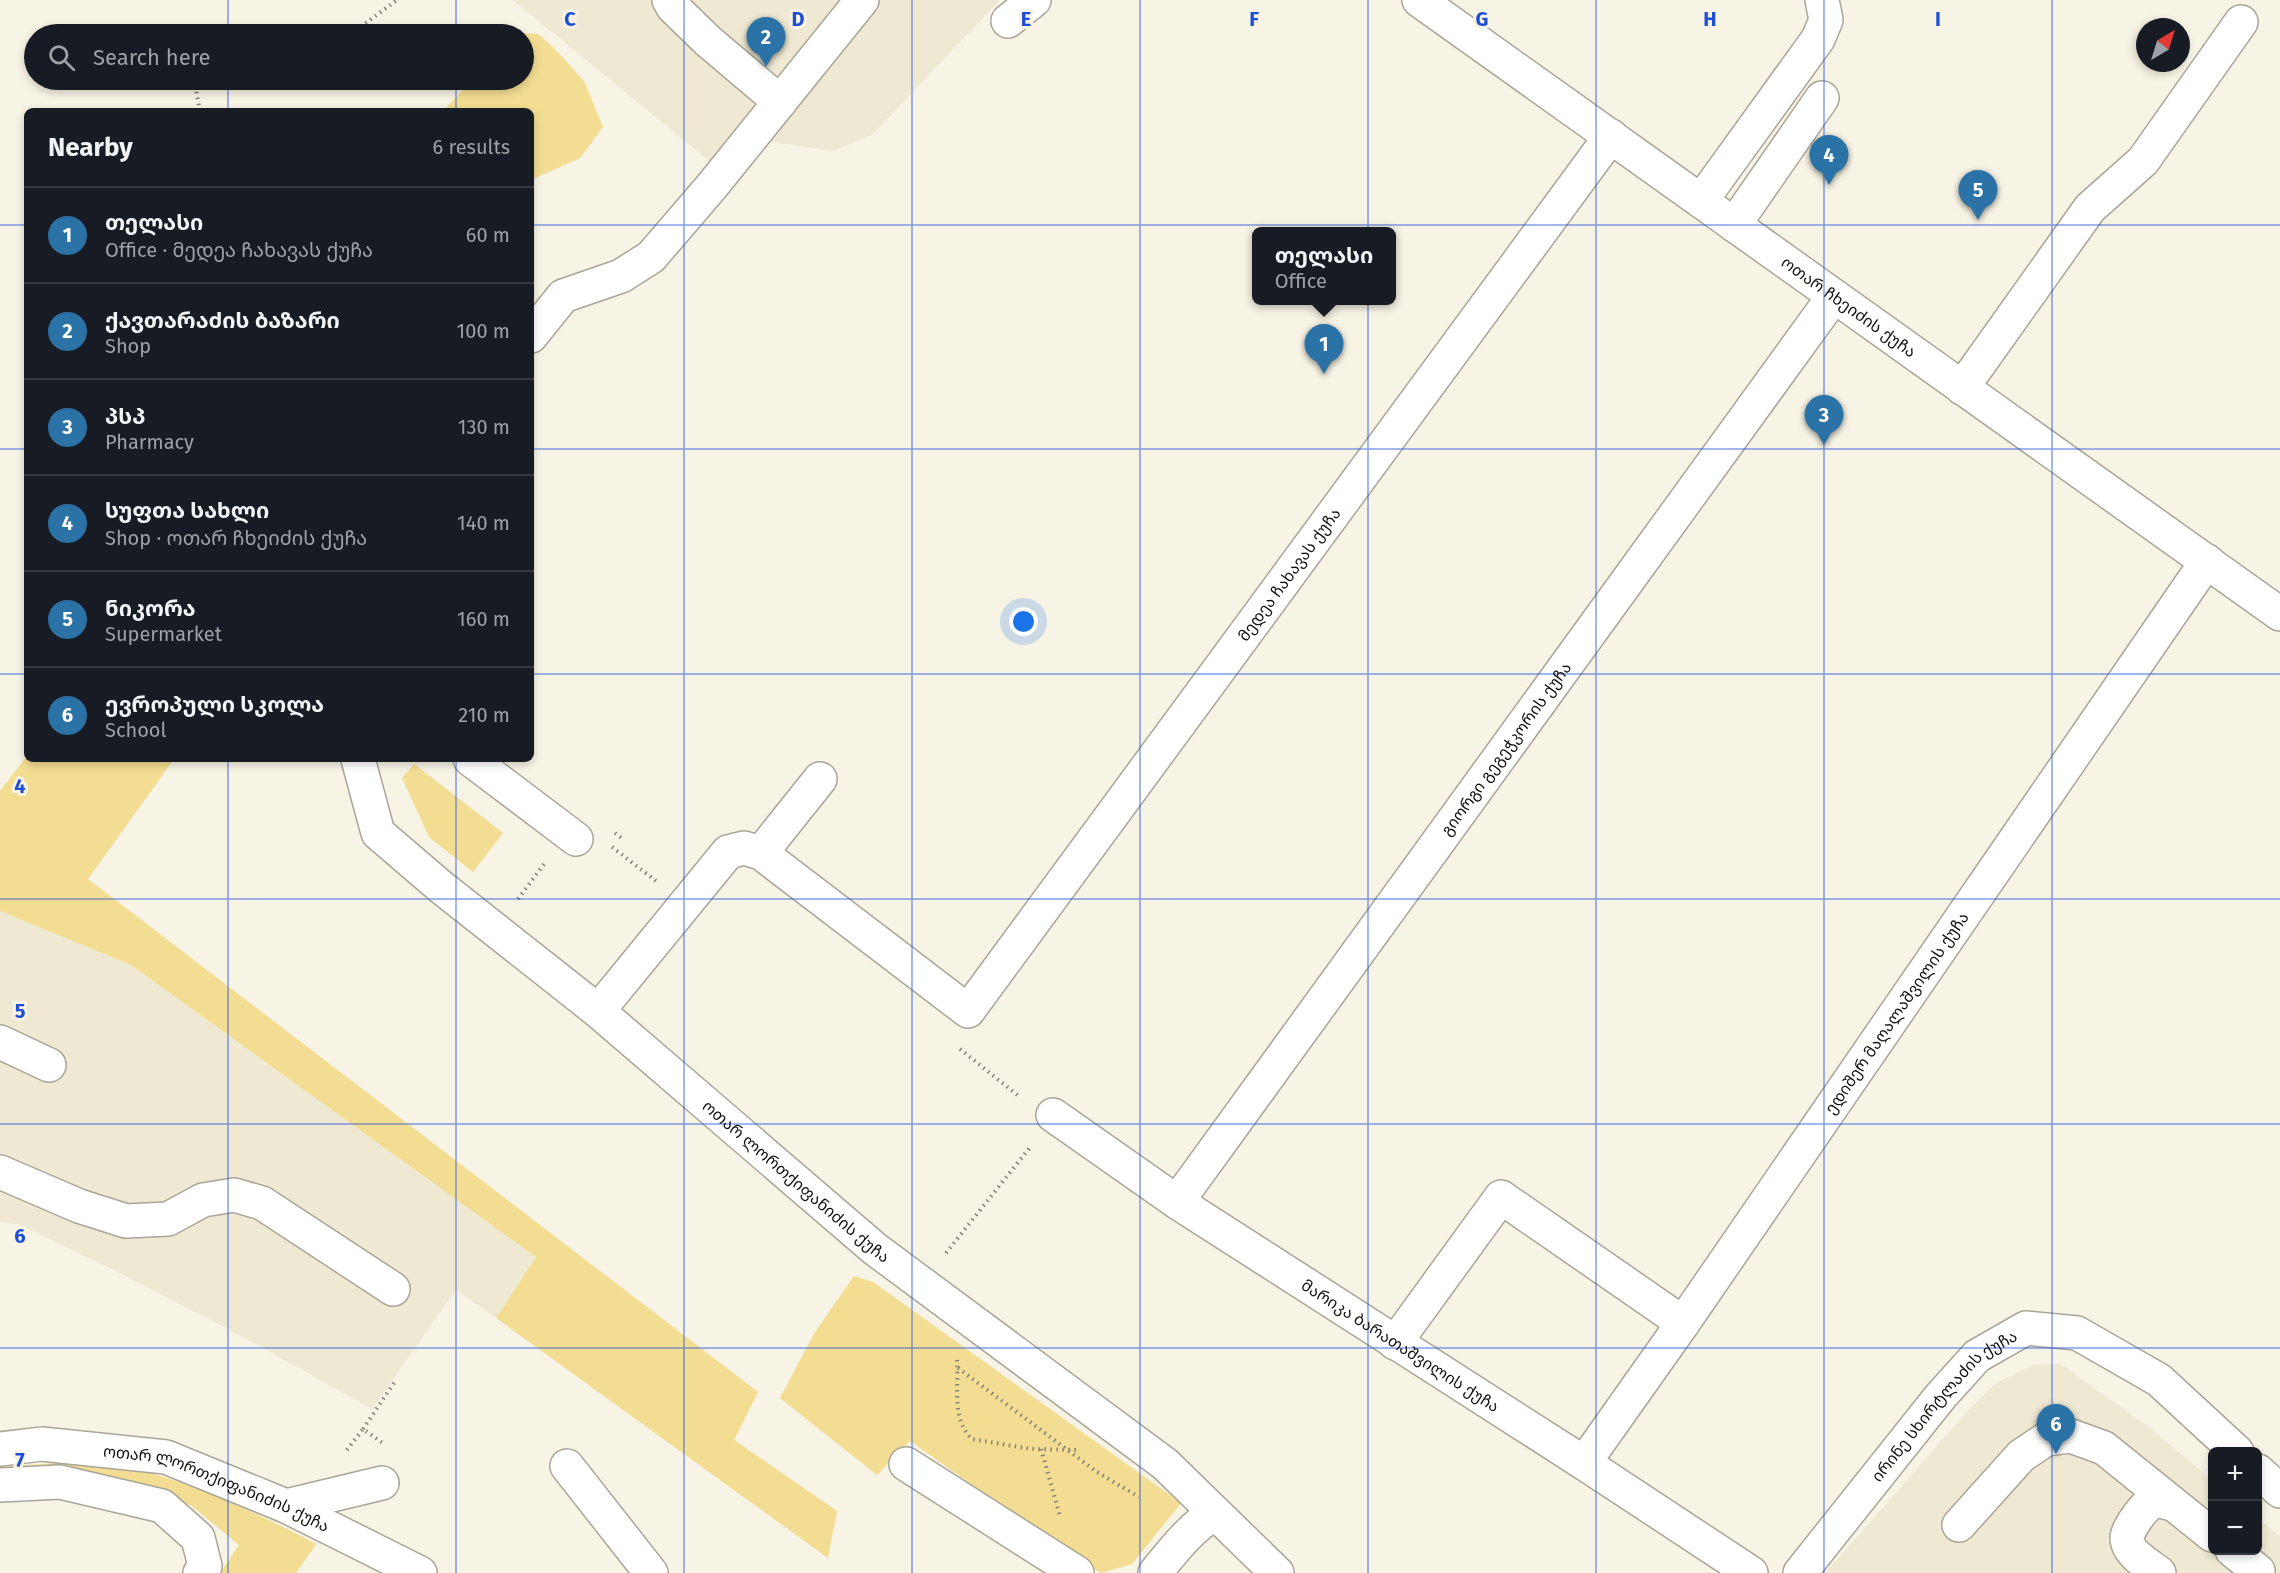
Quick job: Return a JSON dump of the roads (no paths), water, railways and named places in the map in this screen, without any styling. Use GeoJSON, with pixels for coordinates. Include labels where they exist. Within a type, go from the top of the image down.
{"type":"FeatureCollection","features":[{"type":"Feature","properties":{"kind":"street"},"geometry":{"type":"LineString","coordinates":[[669,0],[673,8],[708,41],[780,102]]}},
{"type":"Feature","properties":{"kind":"street"},"geometry":{"type":"LineString","coordinates":[[534,332],[563,296],[621,276],[651,257],[862,0]]}},
{"type":"Feature","properties":{"kind":"street"},"geometry":{"type":"LineString","coordinates":[[1008,21],[1034,0]]}},
{"type":"Feature","properties":{"kind":"street","name":"ოთარ ჩხეიძის ქუჩა"},"geometry":{"type":"LineString","coordinates":[[1419,0],[2280,614]]}},
{"type":"Feature","properties":{"kind":"street"},"geometry":{"type":"LineString","coordinates":[[1701,201],[1818,39],[1826,20],[1822,0]]}},
{"type":"Feature","properties":{"kind":"street"},"geometry":{"type":"LineString","coordinates":[[1962,388],[2090,208],[2143,161],[2241,22]]}},
{"type":"Feature","properties":{"kind":"street"},"geometry":{"type":"LineString","coordinates":[[1734,225],[1822,98]]}},
{"type":"Feature","properties":{"kind":"street","name":"მედეა ჩახავას ქუჩა"},"geometry":{"type":"LineString","coordinates":[[761,853],[968,1011],[1611,136]]}},
{"type":"Feature","properties":{"kind":"street","name":"გიორგი გეგეჭკორის ქუჩა"},"geometry":{"type":"LineString","coordinates":[[1177,1202],[1834,296]]}},
{"type":"Feature","properties":{"kind":"street","name":"ედიშერ მაღალაშვილის ქუჩა"},"geometry":{"type":"LineString","coordinates":[[1584,1463],[1683,1323],[2207,561]]}},
{"type":"Feature","properties":{"kind":"street","name":"ოთარ ლორთქიფანიძის ქუჩა"},"geometry":{"type":"LineString","coordinates":[[359,762],[378,833],[441,887],[598,1011],[874,1249],[1165,1464],[1204,1521],[1277,1573]]}},
{"type":"Feature","properties":{"kind":"street"},"geometry":{"type":"LineString","coordinates":[[474,762],[572,836]]}},
{"type":"Feature","properties":{"kind":"street"},"geometry":{"type":"LineString","coordinates":[[598,1011],[728,852],[744,848],[761,853],[820,779]]}},
{"type":"Feature","properties":{"kind":"street"},"geometry":{"type":"LineString","coordinates":[[0,1042],[50,1065]]}},
{"type":"Feature","properties":{"kind":"street","name":"მარიკა ბარათაშვილის ქუჩა"},"geometry":{"type":"LineString","coordinates":[[1051,1117],[1177,1202],[1584,1463],[1750,1573]]}},
{"type":"Feature","properties":{"kind":"street"},"geometry":{"type":"LineString","coordinates":[[0,1172],[79,1206],[126,1221],[168,1219],[203,1200],[234,1195],[262,1203],[393,1289]]}},
{"type":"Feature","properties":{"kind":"street"},"geometry":{"type":"LineString","coordinates":[[1395,1342],[1501,1197],[1683,1323]]}},
{"type":"Feature","properties":{"kind":"street","name":"ირინე სხირტლაძის ქუჩა"},"geometry":{"type":"LineString","coordinates":[[1800,1573],[1940,1397],[1977,1356],[2026,1328],[2077,1333],[2159,1380],[2231,1447]]}},
{"type":"Feature","properties":{"kind":"street"},"geometry":{"type":"LineString","coordinates":[[1959,1525],[2021,1456],[2046,1439],[2071,1436],[2104,1448],[2208,1532]]}},
{"type":"Feature","properties":{"kind":"street","name":"ოთარ ლორთქიფანიძის ქუჩა"},"geometry":{"type":"LineString","coordinates":[[0,1449],[42,1444],[166,1457],[286,1506],[420,1573]]}},
{"type":"Feature","properties":{"kind":"street"},"geometry":{"type":"LineString","coordinates":[[906,1464],[1077,1573]]}},
{"type":"Feature","properties":{"kind":"street"},"geometry":{"type":"LineString","coordinates":[[567,1466],[651,1573]]}},
{"type":"Feature","properties":{"kind":"street"},"geometry":{"type":"LineString","coordinates":[[2262,1475],[2280,1491]]}},
{"type":"Feature","properties":{"kind":"street"},"geometry":{"type":"LineString","coordinates":[[0,1485],[60,1482],[162,1506],[198,1538],[205,1566],[200,1573]]}},
{"type":"Feature","properties":{"kind":"street"},"geometry":{"type":"LineString","coordinates":[[286,1506],[382,1483]]}},
{"type":"Feature","properties":{"kind":"street"},"geometry":{"type":"LineString","coordinates":[[2159,1573],[2133,1552],[2127,1539],[2129,1531],[2146,1506],[2154,1501],[2173,1504]]}},
{"type":"Feature","properties":{"kind":"street"},"geometry":{"type":"LineString","coordinates":[[1155,1573],[1174,1550],[1204,1521]]}},
{"type":"Feature","properties":{"kind":"street"},"geometry":{"type":"LineString","coordinates":[[2241,1555],[2265,1566]]}},
{"type":"Feature","properties":{"kind":"place","name":"ქავთარაძის ბაზარი"},"geometry":{"type":"Point","coordinates":[766,67]}},
{"type":"Feature","properties":{"kind":"place","name":"სუფთა სახლი"},"geometry":{"type":"Point","coordinates":[1829,185]}},
{"type":"Feature","properties":{"kind":"place","name":"ნიკორა"},"geometry":{"type":"Point","coordinates":[1978,220]}},
{"type":"Feature","properties":{"kind":"place","name":"თელასი"},"geometry":{"type":"Point","coordinates":[1324,374]}},
{"type":"Feature","properties":{"kind":"place","name":"პსპ"},"geometry":{"type":"Point","coordinates":[1824,445]}},
{"type":"Feature","properties":{"kind":"place","name":"ევროპული სკოლა"},"geometry":{"type":"Point","coordinates":[2056,1454]}}]}
